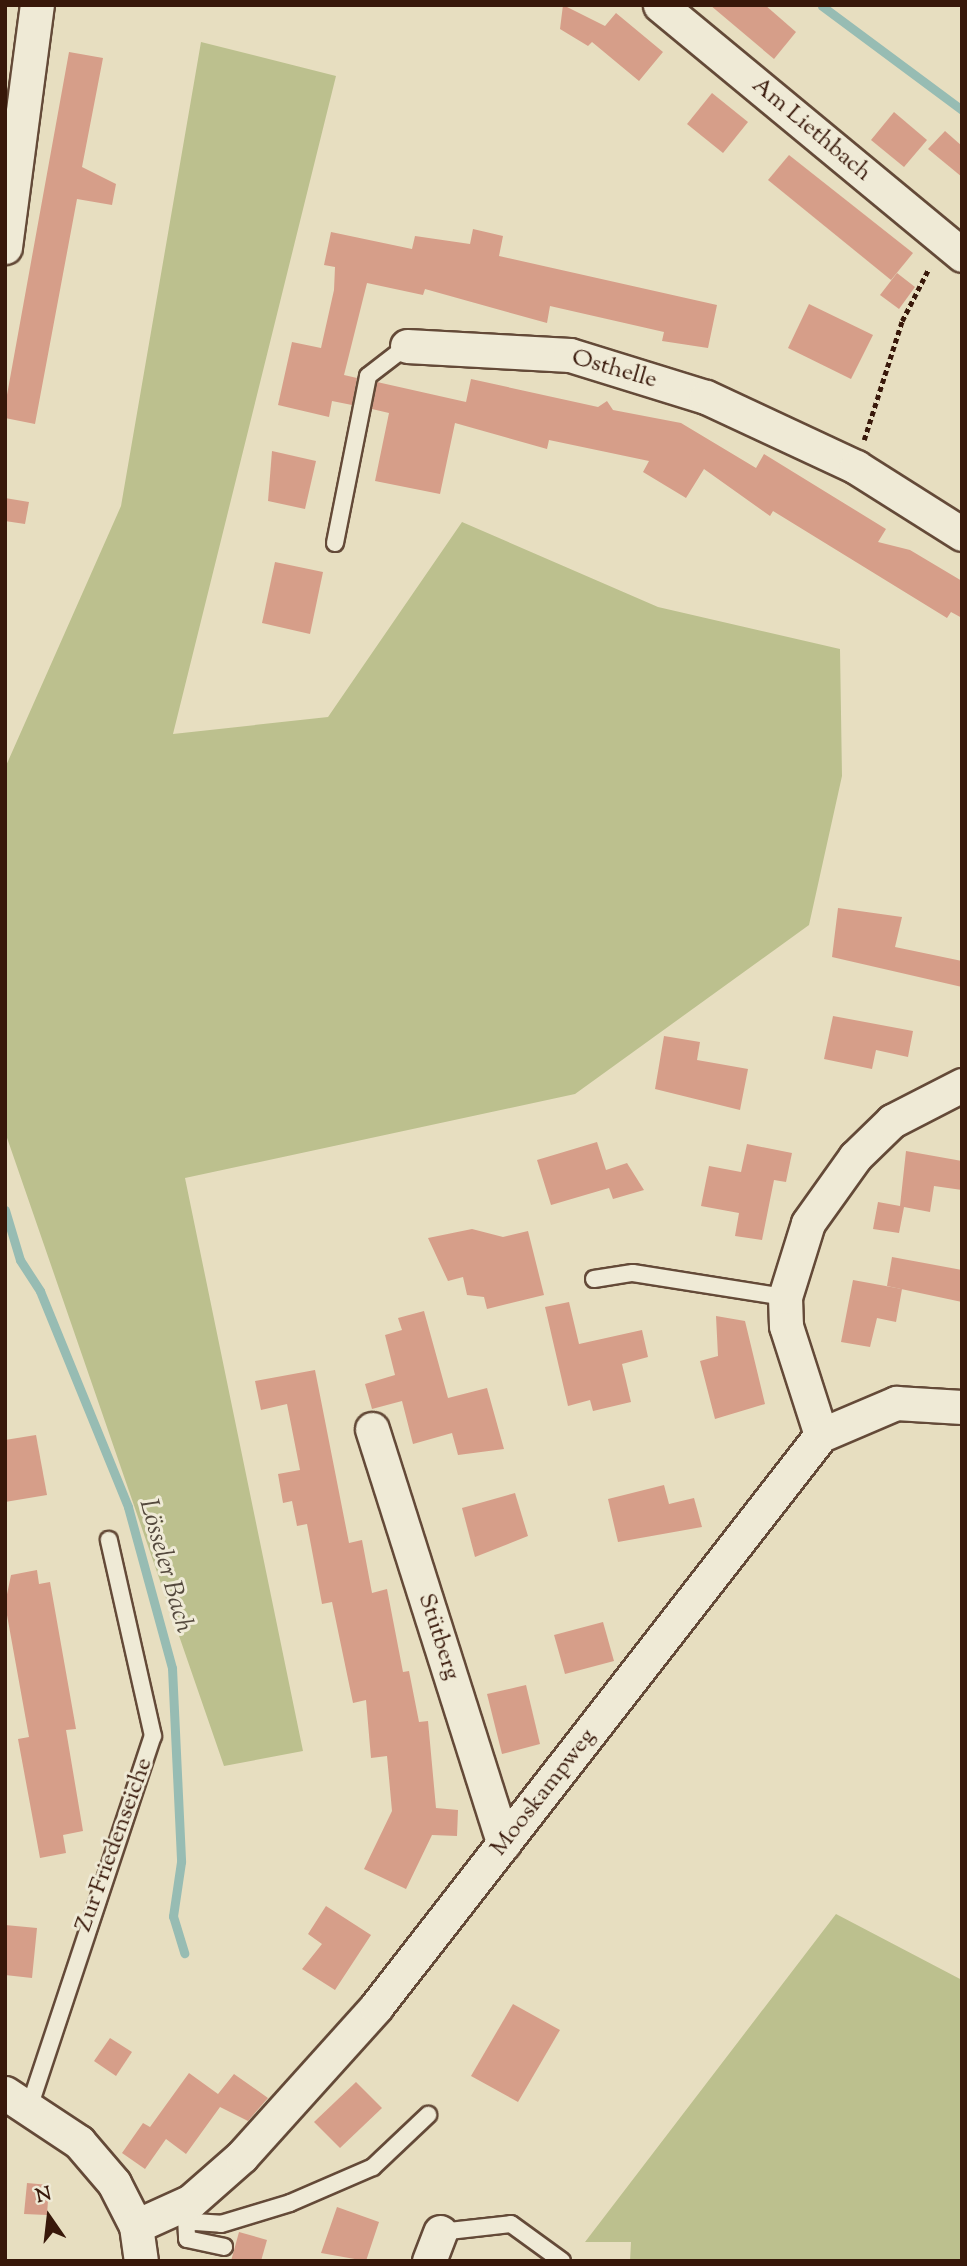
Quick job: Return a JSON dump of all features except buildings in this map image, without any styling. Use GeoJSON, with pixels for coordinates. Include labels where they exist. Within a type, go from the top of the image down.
{"type":"FeatureCollection","features":[{"type":"Feature","properties":{"kind":"street"},"geometry":{"type":"LineString","coordinates":[[5,247],[37,5]]}},
{"type":"Feature","properties":{"kind":"street","name":"Am Liethbach"},"geometry":{"type":"LineString","coordinates":[[660,5],[953,248]]}},
{"type":"Feature","properties":{"kind":"street","name":"Osthelle"},"geometry":{"type":"LineString","coordinates":[[407,346],[570,355],[706,397],[856,467],[962,534]]}},
{"type":"Feature","properties":{"kind":"street"},"geometry":{"type":"LineString","coordinates":[[821,1435],[791,1355],[785,1297],[808,1223],[855,1157],[892,1121],[962,1085]]}},
{"type":"Feature","properties":{"kind":"street","name":"Mooskampweg"},"geometry":{"type":"LineString","coordinates":[[136,2226],[179,2213],[242,2156],[313,2077],[504,1844],[821,1435],[896,1403],[962,1407]]}},
{"type":"Feature","properties":{"kind":"street","name":"Stütberg"},"geometry":{"type":"LineString","coordinates":[[372,1429],[504,1844]]}},
{"type":"Feature","properties":{"kind":"street","name":"Zur Friedenseiche"},"geometry":{"type":"LineString","coordinates":[[18,2099],[79,2142],[114,2183],[136,2226],[141,2261]]}},
{"type":"Feature","properties":{"kind":"lane","name":"Osthelle"},"geometry":{"type":"LineString","coordinates":[[335,543],[369,376],[407,346]]}},
{"type":"Feature","properties":{"kind":"lane"},"geometry":{"type":"LineString","coordinates":[[594,1279],[632,1273],[785,1297]]}},
{"type":"Feature","properties":{"kind":"lane","name":"Zur Friedenseiche"},"geometry":{"type":"LineString","coordinates":[[18,2099],[153,1736],[108,1540]]}},
{"type":"Feature","properties":{"kind":"lane"},"geometry":{"type":"LineString","coordinates":[[179,2213],[221,2224],[348,2182],[428,2115]]}},
{"type":"Feature","properties":{"kind":"lane"},"geometry":{"type":"LineString","coordinates":[[179,2213],[187,2239],[224,2248]]}},
{"type":"Feature","properties":{"kind":"lane"},"geometry":{"type":"LineString","coordinates":[[434,2246],[511,2224],[562,2261]]}},
{"type":"Feature","properties":{"kind":"path"},"geometry":{"type":"LineString","coordinates":[[856,467],[902,321],[953,248]]}},
{"type":"Feature","properties":{"kind":"green space"},"geometry":{"type":"Polygon","coordinates":[[[201,42],[336,76],[173,734],[328,717],[462,522],[658,607],[840,649],[842,776],[809,925],[575,1094],[185,1178],[303,1751],[224,1766],[5,1132],[5,768],[121,506],[201,42]]]}},
{"type":"Feature","properties":{"kind":"green space"},"geometry":{"type":"Polygon","coordinates":[[[836,1914],[962,1980],[962,2261],[630,2261],[631,2242],[585,2242],[836,1914]]]}},
{"type":"Feature","properties":{"kind":"waterway"},"geometry":{"type":"LineString","coordinates":[[822,6],[962,110]]}},
{"type":"Feature","properties":{"kind":"waterway","name":"Lösseler Bach"},"geometry":{"type":"LineString","coordinates":[[5,1210],[20,1260],[40,1291],[128,1507],[172,1668],[181,1862],[173,1916],[184,1953]]}}]}
